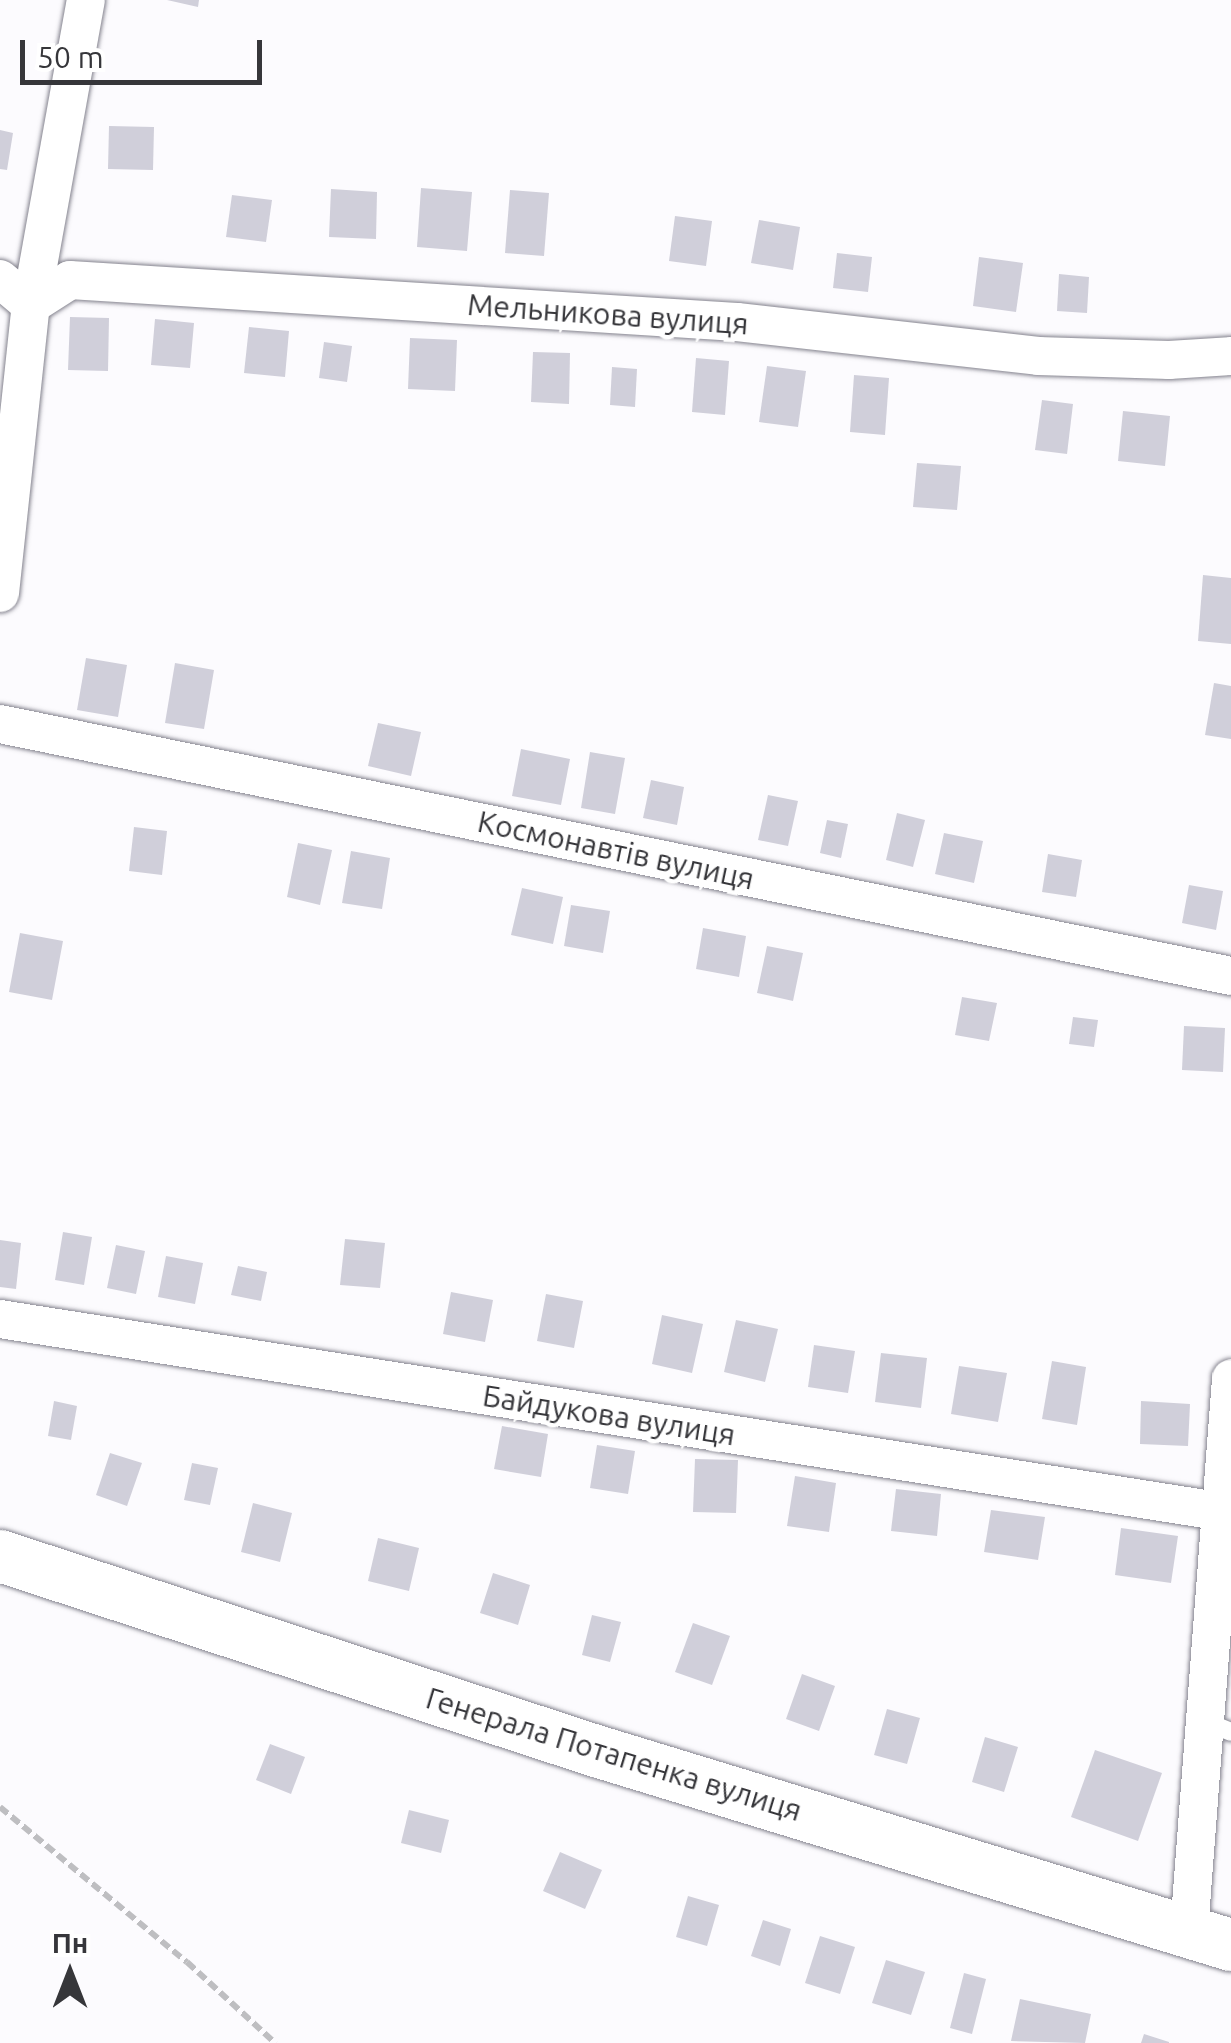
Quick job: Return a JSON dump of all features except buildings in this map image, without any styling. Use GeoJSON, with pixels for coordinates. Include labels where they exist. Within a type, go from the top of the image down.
{"type":"FeatureCollection","features":[{"type":"Feature","properties":{"kind":"main road","name":"Генерала Потапенка вулиця"},"geometry":{"type":"LineString","coordinates":[[0,1556],[596,1751],[1210,1939]]}},
{"type":"Feature","properties":{"kind":"street"},"geometry":{"type":"LineString","coordinates":[[0,594],[31,305],[86,0]]}},
{"type":"Feature","properties":{"kind":"street"},"geometry":{"type":"LineString","coordinates":[[0,279],[31,305]]}},
{"type":"Feature","properties":{"kind":"street","name":"Мельникова вулиця"},"geometry":{"type":"LineString","coordinates":[[31,305],[70,280],[736,322],[1038,356],[1169,360],[1231,356]]}},
{"type":"Feature","properties":{"kind":"street","name":"Космонавтів вулиця"},"geometry":{"type":"LineString","coordinates":[[0,724],[1231,976]]}},
{"type":"Feature","properties":{"kind":"street","name":"Байдукова вулиця"},"geometry":{"type":"LineString","coordinates":[[0,1319],[1218,1511]]}},
{"type":"Feature","properties":{"kind":"street"},"geometry":{"type":"LineString","coordinates":[[1210,1939],[1217,1726],[1218,1511],[1231,1380]]}},
{"type":"Feature","properties":{"kind":"path"},"geometry":{"type":"LineString","coordinates":[[0,1807],[187,1962],[275,2043]]}}]}
